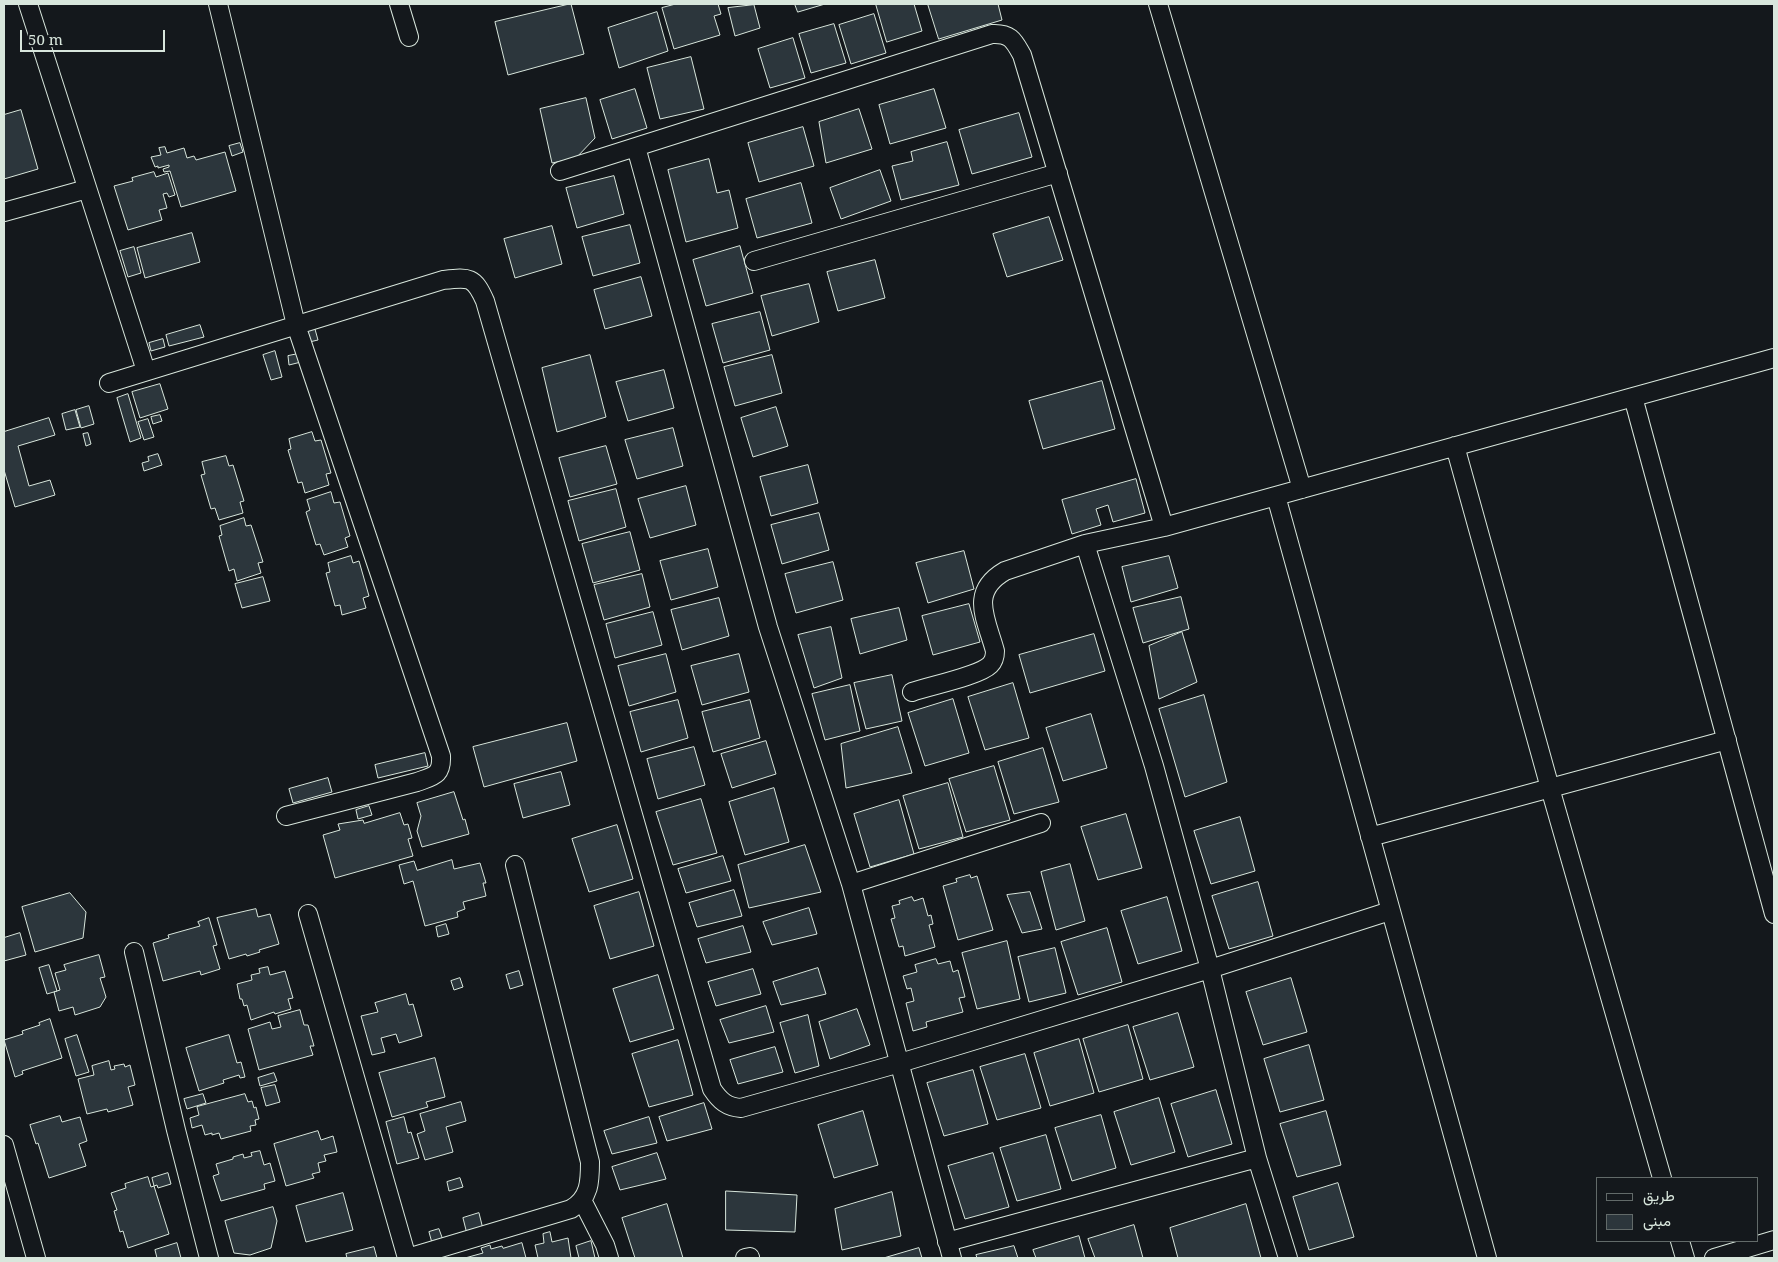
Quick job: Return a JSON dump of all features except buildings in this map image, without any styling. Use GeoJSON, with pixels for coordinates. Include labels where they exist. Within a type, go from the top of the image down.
{"type":"FeatureCollection","features":[{"type":"Feature","properties":{"kind":"street"},"geometry":{"type":"LineString","coordinates":[[28,4],[146,372]]}},
{"type":"Feature","properties":{"kind":"street"},"geometry":{"type":"LineString","coordinates":[[218,4],[296,325],[441,756],[442,766],[438,773],[417,782],[286,816]]}},
{"type":"Feature","properties":{"kind":"street"},"geometry":{"type":"LineString","coordinates":[[399,4],[409,37]]}},
{"type":"Feature","properties":{"kind":"street"},"geometry":{"type":"LineString","coordinates":[[1158,4],[1302,489]]}},
{"type":"Feature","properties":{"kind":"street"},"geometry":{"type":"LineString","coordinates":[[560,171],[992,34],[1002,33],[1012,39],[1022,55],[1164,527]]}},
{"type":"Feature","properties":{"kind":"street"},"geometry":{"type":"LineString","coordinates":[[636,147],[768,628],[851,884],[878,991],[900,1063],[949,1250],[1257,1158]]}},
{"type":"Feature","properties":{"kind":"street"},"geometry":{"type":"LineString","coordinates":[[754,261],[1058,173]]}},
{"type":"Feature","properties":{"kind":"street"},"geometry":{"type":"LineString","coordinates":[[4,212],[88,189]]}},
{"type":"Feature","properties":{"kind":"street"},"geometry":{"type":"LineString","coordinates":[[109,383],[443,280],[460,278],[470,280],[479,286],[486,302],[712,1089],[718,1099],[731,1107],[741,1108],[900,1063],[1390,911]]}},
{"type":"Feature","properties":{"kind":"street"},"geometry":{"type":"LineString","coordinates":[[912,692],[979,672],[991,664],[995,658],[995,650],[982,603],[983,594],[995,577],[1005,571],[1085,544],[1164,527],[1774,358]]}},
{"type":"Feature","properties":{"kind":"street"},"geometry":{"type":"LineString","coordinates":[[1633,397],[1772,896],[1774,914]]}},
{"type":"Feature","properties":{"kind":"street"},"geometry":{"type":"LineString","coordinates":[[1455,446],[1550,788],[1662,1177]]}},
{"type":"Feature","properties":{"kind":"street"},"geometry":{"type":"LineString","coordinates":[[1276,496],[1488,1258]]}},
{"type":"Feature","properties":{"kind":"street"},"geometry":{"type":"LineString","coordinates":[[1085,544],[1154,766],[1210,968],[1257,1158],[1288,1258]]}},
{"type":"Feature","properties":{"kind":"street"},"geometry":{"type":"LineString","coordinates":[[1370,838],[1727,740]]}},
{"type":"Feature","properties":{"kind":"street"},"geometry":{"type":"LineString","coordinates":[[851,884],[1041,823]]}},
{"type":"Feature","properties":{"kind":"street"},"geometry":{"type":"LineString","coordinates":[[308,914],[407,1258],[572,1209],[582,1200],[588,1190],[590,1162],[515,865]]}},
{"type":"Feature","properties":{"kind":"street"},"geometry":{"type":"LineString","coordinates":[[134,952],[176,1130],[209,1258]]}},
{"type":"Feature","properties":{"kind":"street"},"geometry":{"type":"LineString","coordinates":[[4,1145],[36,1258]]}},
{"type":"Feature","properties":{"kind":"street"},"geometry":{"type":"LineString","coordinates":[[582,1200],[605,1245],[609,1258]]}},
{"type":"Feature","properties":{"kind":"street"},"geometry":{"type":"LineString","coordinates":[[1714,1258],[1774,1240]]}},
{"type":"Feature","properties":{"kind":"street"},"geometry":{"type":"LineString","coordinates":[[1680,1242],[1685,1258]]}}]}
